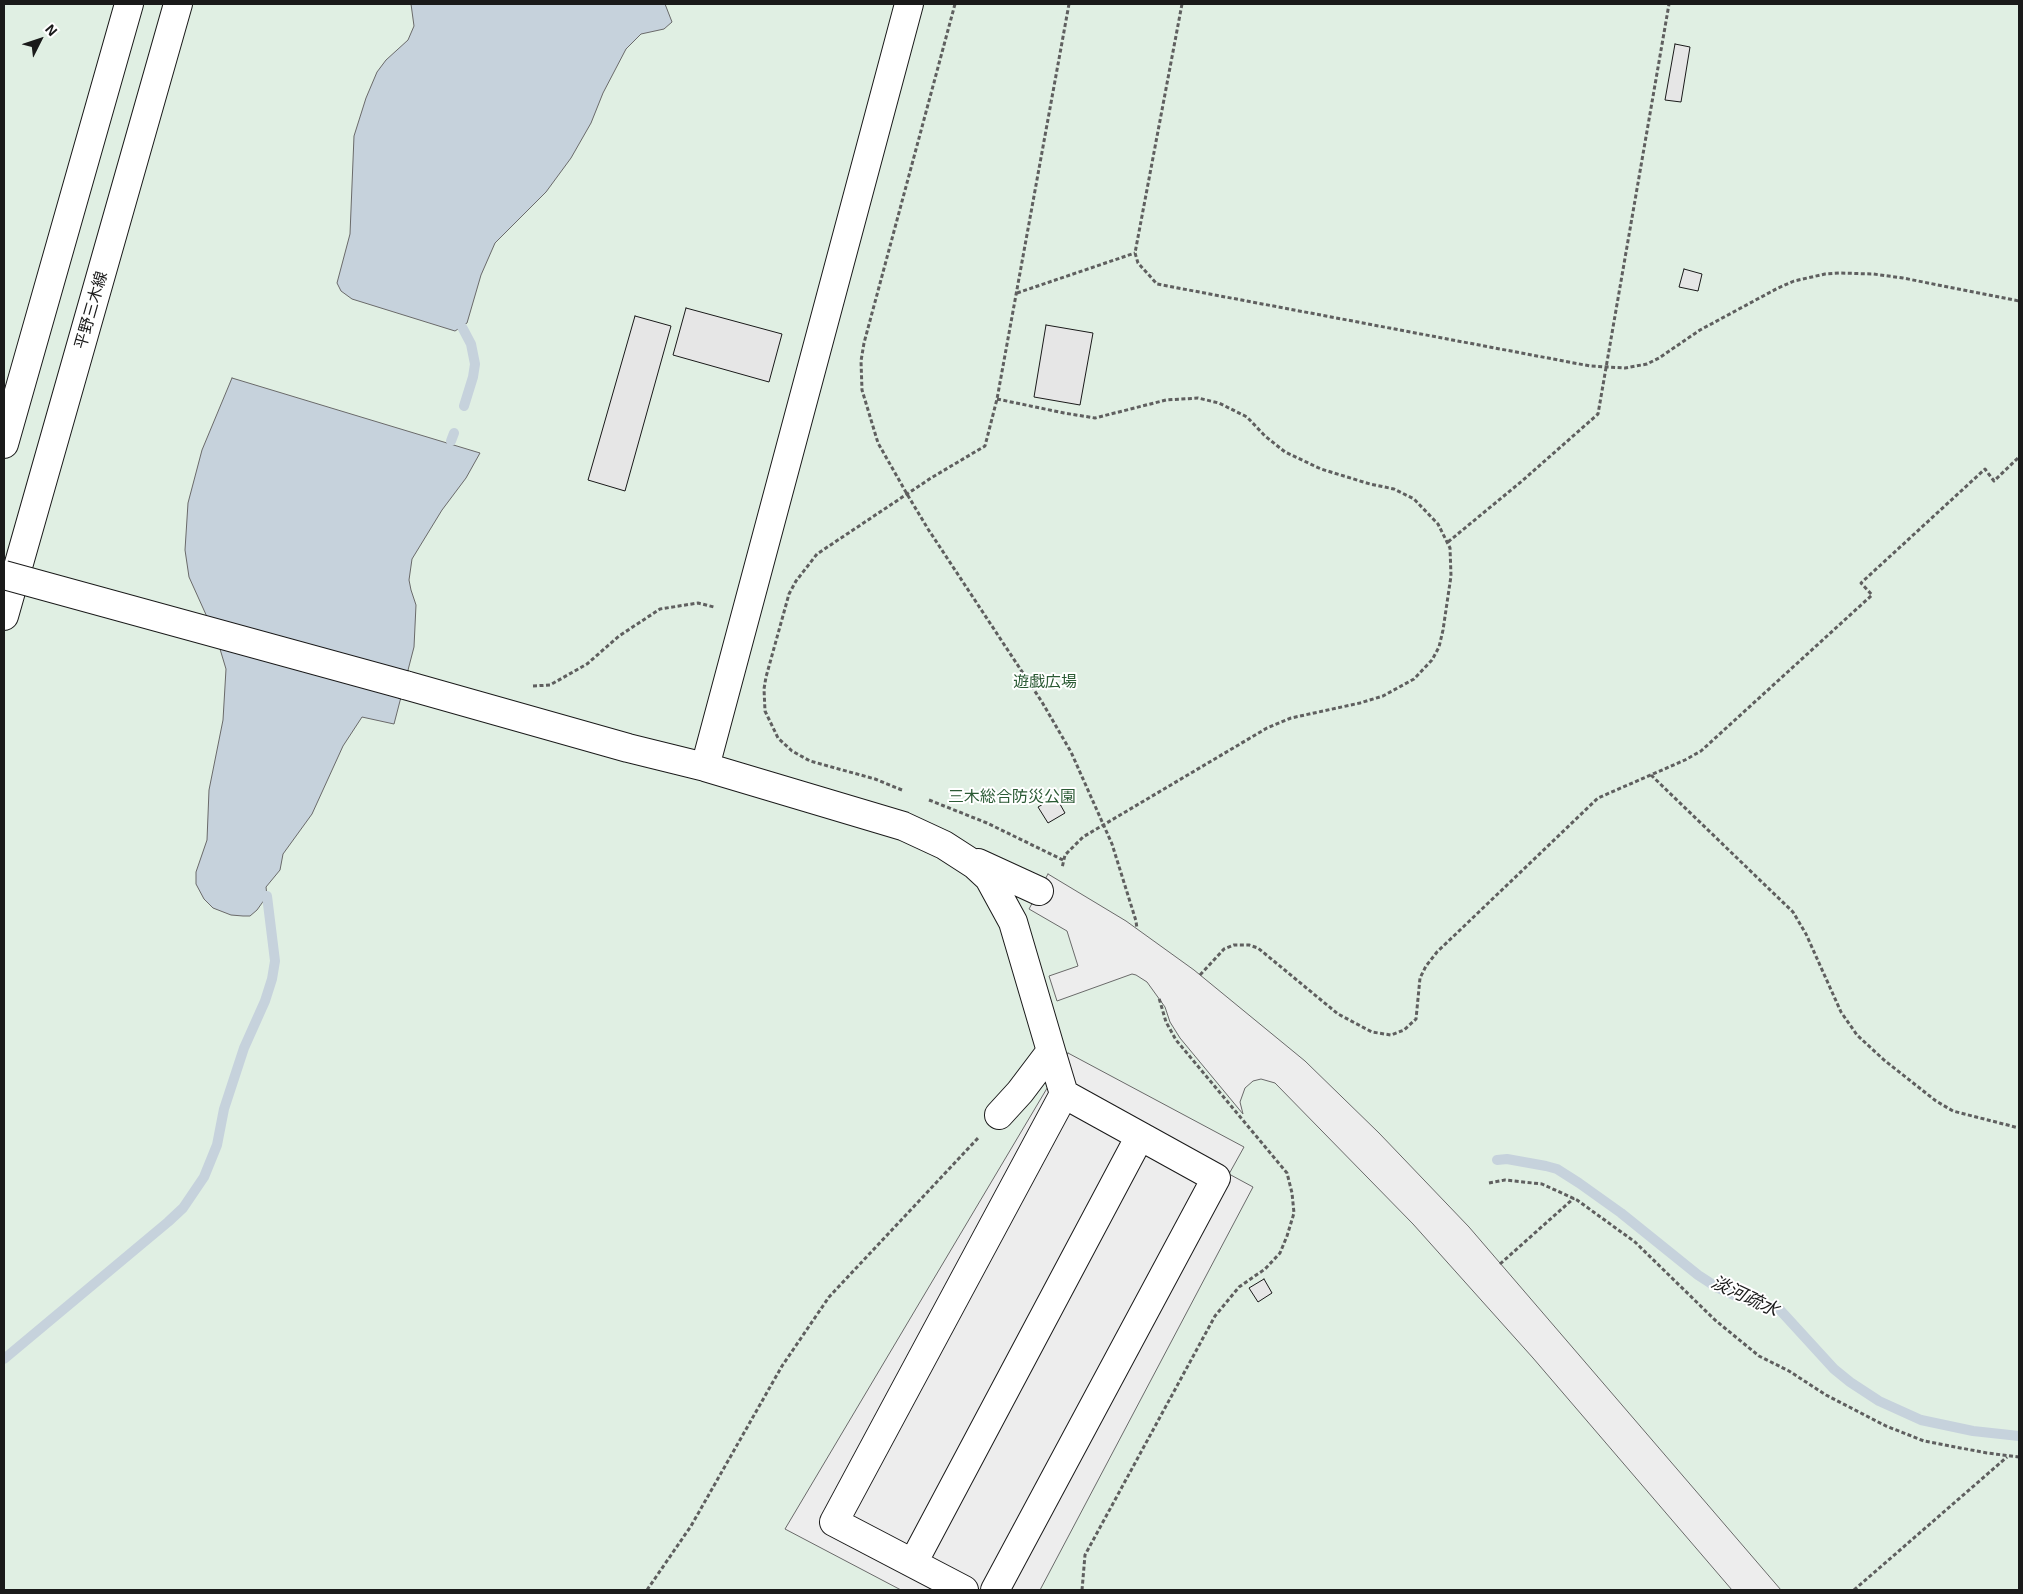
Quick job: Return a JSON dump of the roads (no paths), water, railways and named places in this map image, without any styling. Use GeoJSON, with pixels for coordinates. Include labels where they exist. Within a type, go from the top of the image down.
{"type":"FeatureCollection","features":[{"type":"Feature","properties":{"kind":"main road"},"geometry":{"type":"LineString","coordinates":[[4,444],[129,4]]}},
{"type":"Feature","properties":{"kind":"main road","name":"平野三木線"},"geometry":{"type":"LineString","coordinates":[[4,616],[178,4]]}},
{"type":"Feature","properties":{"kind":"main road"},"geometry":{"type":"LineString","coordinates":[[705,767],[909,4]]}},
{"type":"Feature","properties":{"kind":"main road"},"geometry":{"type":"LineString","coordinates":[[4,575],[628,748],[705,767],[903,826],[929,837],[958,854],[975,865],[989,878],[1009,913],[1064,1094],[1216,1178],[995,1590]]}},
{"type":"Feature","properties":{"kind":"main road"},"geometry":{"type":"LineString","coordinates":[[958,854],[1039,891]]}},
{"type":"Feature","properties":{"kind":"main road"},"geometry":{"type":"LineString","coordinates":[[999,1115],[1020,1092],[1051,1051]]}},
{"type":"Feature","properties":{"kind":"main road"},"geometry":{"type":"LineString","coordinates":[[964,1590],[834,1522],[1064,1094]]}},
{"type":"Feature","properties":{"kind":"main road"},"geometry":{"type":"LineString","coordinates":[[913,1563],[1140,1136]]}},
{"type":"Feature","properties":{"kind":"waterway"},"geometry":{"type":"LineString","coordinates":[[462,327],[471,344],[475,364],[464,406]]}},
{"type":"Feature","properties":{"kind":"waterway"},"geometry":{"type":"LineString","coordinates":[[451,441],[454,433]]}},
{"type":"Feature","properties":{"kind":"waterway"},"geometry":{"type":"LineString","coordinates":[[4,1359],[168,1222],[183,1208],[204,1177],[217,1145],[224,1109],[244,1048],[265,1001],[272,979],[275,961],[267,896]]}},
{"type":"Feature","properties":{"kind":"waterway","name":"淡河疏水"},"geometry":{"type":"LineString","coordinates":[[1497,1160],[1507,1159],[1557,1169],[1621,1213],[1698,1275],[1718,1288],[1738,1297],[1780,1310],[1834,1369],[1879,1401],[1921,1420],[1973,1431],[2019,1436]]}},
{"type":"Feature","properties":{"kind":"park label","name":"遊戯広場"},"geometry":{"type":"Point","coordinates":[1045,682]}},
{"type":"Feature","properties":{"kind":"park label","name":"三木総合防災公園"},"geometry":{"type":"Point","coordinates":[1012,797]}}]}
